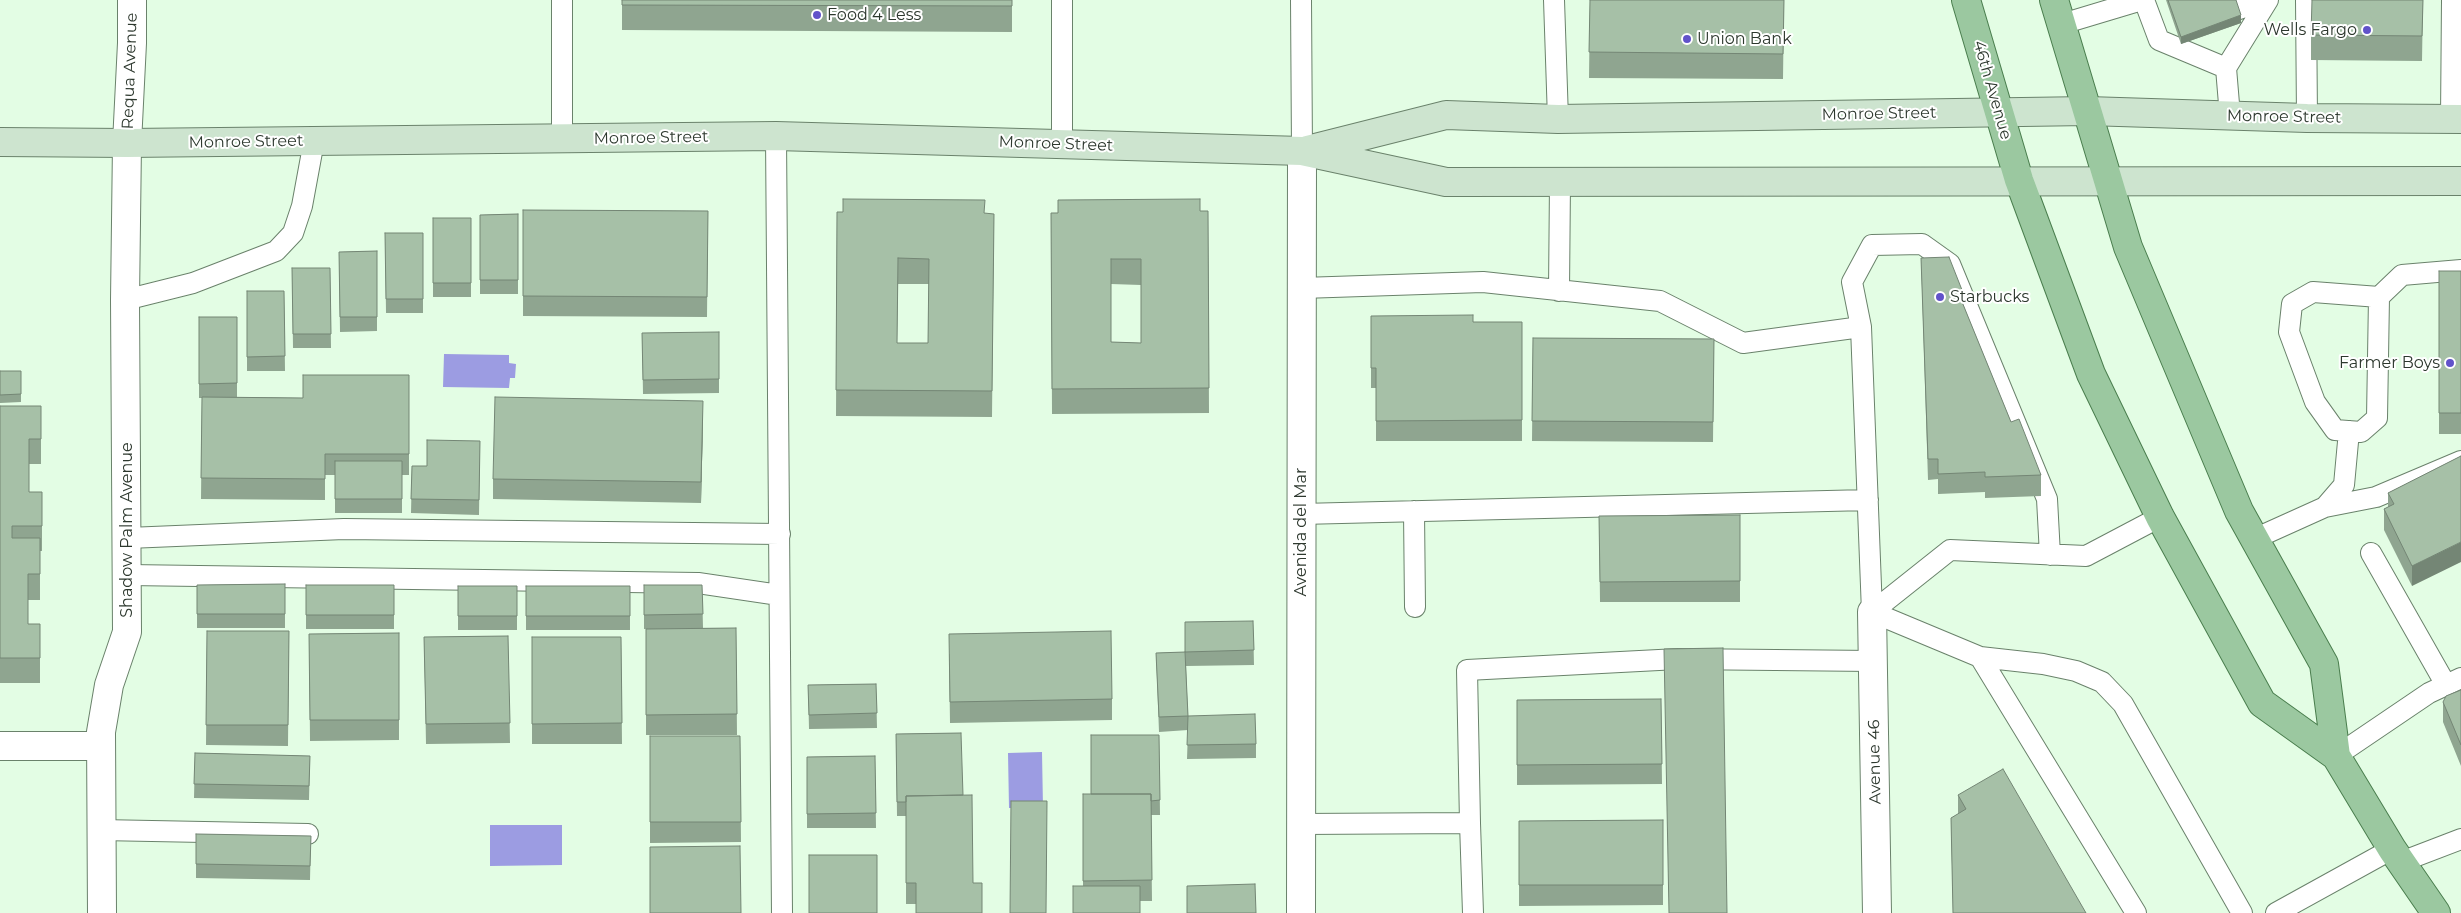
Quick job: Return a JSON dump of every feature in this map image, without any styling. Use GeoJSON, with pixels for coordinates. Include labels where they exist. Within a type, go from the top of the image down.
{"type":"FeatureCollection","features":[{"type":"Feature","properties":{"kind":"main road","name":"46th Avenue"},"geometry":{"type":"LineString","coordinates":[[1966,0],[1997,113],[2019,180],[2091,374],[2160,517],[2262,704],[2336,756]]}},
{"type":"Feature","properties":{"kind":"main road"},"geometry":{"type":"LineString","coordinates":[[2058,12],[2128,247],[2239,511],[2324,664],[2336,756],[2396,855],[2436,913]]}},
{"type":"Feature","properties":{"kind":"main road","name":"Monroe Street"},"geometry":{"type":"LineString","coordinates":[[1302,151],[1446,115],[1558,119],[2088,111],[2307,118],[2456,119]]}},
{"type":"Feature","properties":{"kind":"main road","name":"Monroe Street"},"geometry":{"type":"LineString","coordinates":[[0,142],[127,143],[776,136],[1302,151],[1446,182],[2461,181]]}},
{"type":"Feature","properties":{"kind":"street","name":"Requa Avenue"},"geometry":{"type":"LineString","coordinates":[[127,143],[132,43],[132,0]]}},
{"type":"Feature","properties":{"kind":"street","name":"Shadow Palm Avenue"},"geometry":{"type":"LineString","coordinates":[[102,913],[100,830],[101,732],[109,685],[127,632],[128,538],[125,300],[127,143]]}},
{"type":"Feature","properties":{"kind":"street","name":"Avenida del Mar"},"geometry":{"type":"LineString","coordinates":[[1301,913],[1302,151]]}},
{"type":"Feature","properties":{"kind":"street","name":"Avenue 46"},"geometry":{"type":"LineString","coordinates":[[1872,612],[1877,913]]}},
{"type":"Feature","properties":{"kind":"street"},"geometry":{"type":"LineString","coordinates":[[0,746],[101,746]]}},
{"type":"Feature","properties":{"kind":"lane"},"geometry":{"type":"LineString","coordinates":[[562,0],[562,138]]}},
{"type":"Feature","properties":{"kind":"lane"},"geometry":{"type":"LineString","coordinates":[[1062,0],[1062,144]]}},
{"type":"Feature","properties":{"kind":"lane"},"geometry":{"type":"LineString","coordinates":[[1301,0],[1302,151]]}},
{"type":"Feature","properties":{"kind":"lane"},"geometry":{"type":"LineString","coordinates":[[1554,0],[1558,119]]}},
{"type":"Feature","properties":{"kind":"lane"},"geometry":{"type":"LineString","coordinates":[[2058,12],[2143,0],[2168,36],[2226,68]]}},
{"type":"Feature","properties":{"kind":"lane"},"geometry":{"type":"LineString","coordinates":[[2236,10],[2266,0]]}},
{"type":"Feature","properties":{"kind":"lane"},"geometry":{"type":"LineString","coordinates":[[2230,116],[2226,68],[2266,0]]}},
{"type":"Feature","properties":{"kind":"lane"},"geometry":{"type":"LineString","coordinates":[[2306,0],[2307,118]]}},
{"type":"Feature","properties":{"kind":"lane"},"geometry":{"type":"LineString","coordinates":[[2452,0],[2456,45],[2456,119]]}},
{"type":"Feature","properties":{"kind":"lane"},"geometry":{"type":"LineString","coordinates":[[776,136],[782,913]]}},
{"type":"Feature","properties":{"kind":"lane"},"geometry":{"type":"LineString","coordinates":[[125,300],[193,283],[276,251],[293,233],[302,206],[314,141]]}},
{"type":"Feature","properties":{"kind":"lane"},"geometry":{"type":"LineString","coordinates":[[1559,290],[1560,182]]}},
{"type":"Feature","properties":{"kind":"lane"},"geometry":{"type":"LineString","coordinates":[[1872,612],[1861,327],[1852,282],[1872,245],[1922,244],[1950,264],[2047,499],[2050,555]]}},
{"type":"Feature","properties":{"kind":"lane"},"geometry":{"type":"LineString","coordinates":[[2379,297],[2312,292],[2292,304],[2289,332],[2316,402],[2335,430],[2361,432],[2377,418],[2379,297],[2402,275],[2461,270]]}},
{"type":"Feature","properties":{"kind":"lane"},"geometry":{"type":"LineString","coordinates":[[1302,288],[1483,282],[1660,302],[1743,343],[1861,327]]}},
{"type":"Feature","properties":{"kind":"lane"},"geometry":{"type":"LineString","coordinates":[[2325,507],[2344,485],[2349,431]]}},
{"type":"Feature","properties":{"kind":"lane"},"geometry":{"type":"LineString","coordinates":[[2254,540],[2325,507],[2376,497],[2461,461]]}},
{"type":"Feature","properties":{"kind":"lane"},"geometry":{"type":"LineString","coordinates":[[1301,514],[1868,500]]}},
{"type":"Feature","properties":{"kind":"lane"},"geometry":{"type":"LineString","coordinates":[[1414,511],[1415,607]]}},
{"type":"Feature","properties":{"kind":"lane"},"geometry":{"type":"LineString","coordinates":[[1872,612],[1950,550],[2086,556],[2160,517]]}},
{"type":"Feature","properties":{"kind":"lane"},"geometry":{"type":"LineString","coordinates":[[128,538],[344,529],[780,534]]}},
{"type":"Feature","properties":{"kind":"lane"},"geometry":{"type":"LineString","coordinates":[[2336,756],[2429,692],[2453,682],[2371,553]]}},
{"type":"Feature","properties":{"kind":"lane"},"geometry":{"type":"LineString","coordinates":[[128,575],[698,583],[780,595]]}},
{"type":"Feature","properties":{"kind":"lane"},"geometry":{"type":"LineString","coordinates":[[1872,612],[1980,657],[2043,664],[2076,671],[2102,682],[2123,704],[2242,913]]}},
{"type":"Feature","properties":{"kind":"lane"},"geometry":{"type":"LineString","coordinates":[[1980,657],[2136,913]]}},
{"type":"Feature","properties":{"kind":"lane"},"geometry":{"type":"LineString","coordinates":[[1473,913],[1467,670],[1678,659],[1873,661]]}},
{"type":"Feature","properties":{"kind":"lane"},"geometry":{"type":"LineString","coordinates":[[1301,824],[1470,823]]}},
{"type":"Feature","properties":{"kind":"lane"},"geometry":{"type":"LineString","coordinates":[[100,830],[308,834]]}},
{"type":"Feature","properties":{"kind":"lane"},"geometry":{"type":"LineString","coordinates":[[2276,913],[2396,855],[2461,839]]}},
{"type":"Feature","properties":{"kind":"water"},"geometry":{"type":"Polygon","coordinates":[[[444,354],[509,355],[509,363],[516,364],[515,378],[510,378],[509,388],[443,387],[444,354]]]}},
{"type":"Feature","properties":{"kind":"water"},"geometry":{"type":"Polygon","coordinates":[[[1042,752],[1043,808],[1009,808],[1008,753],[1042,752]]]}},
{"type":"Feature","properties":{"kind":"water"},"geometry":{"type":"Polygon","coordinates":[[[490,825],[562,825],[562,865],[490,866],[490,825]]]}},
{"type":"Feature","properties":{"kind":"building"},"geometry":{"type":"Polygon","coordinates":[[[622,0],[1012,0],[1012,6],[622,5],[622,0]]]}},
{"type":"Feature","properties":{"kind":"building","name":"Union Bank"},"geometry":{"type":"Polygon","coordinates":[[[1590,0],[1784,0],[1783,54],[1589,52],[1590,0]]]}},
{"type":"Feature","properties":{"kind":"building"},"geometry":{"type":"Polygon","coordinates":[[[2168,0],[2236,0],[2241,15],[2181,37],[2168,0]]]}},
{"type":"Feature","properties":{"kind":"building"},"geometry":{"type":"Polygon","coordinates":[[[2312,0],[2423,0],[2422,36],[2311,35],[2312,0]]]}},
{"type":"Feature","properties":{"kind":"building"},"geometry":{"type":"Polygon","coordinates":[[[843,199],[985,200],[984,213],[994,214],[992,391],[836,390],[837,212],[843,212],[843,199]],[[898,258],[897,343],[928,343],[929,259],[898,258]]]}},
{"type":"Feature","properties":{"kind":"building"},"geometry":{"type":"Polygon","coordinates":[[[1200,199],[1200,211],[1208,211],[1209,388],[1052,389],[1051,213],[1058,213],[1058,200],[1200,199]],[[1111,259],[1111,342],[1141,343],[1141,259],[1111,259]]]}},
{"type":"Feature","properties":{"kind":"building"},"geometry":{"type":"Polygon","coordinates":[[[523,210],[708,211],[707,297],[523,296],[523,210]]]}},
{"type":"Feature","properties":{"kind":"building"},"geometry":{"type":"Polygon","coordinates":[[[518,214],[518,280],[480,280],[480,215],[518,214]]]}},
{"type":"Feature","properties":{"kind":"building"},"geometry":{"type":"Polygon","coordinates":[[[433,218],[471,218],[471,283],[433,283],[433,218]]]}},
{"type":"Feature","properties":{"kind":"building"},"geometry":{"type":"Polygon","coordinates":[[[385,233],[423,233],[423,299],[386,299],[385,233]]]}},
{"type":"Feature","properties":{"kind":"building"},"geometry":{"type":"Polygon","coordinates":[[[377,251],[377,317],[340,317],[339,252],[377,251]]]}},
{"type":"Feature","properties":{"kind":"building"},"geometry":{"type":"Polygon","coordinates":[[[1949,257],[1962,290],[1958,292],[2011,422],[2019,419],[2041,475],[1985,477],[1985,472],[1938,474],[1938,459],[1928,459],[1921,258],[1949,257]]]}},
{"type":"Feature","properties":{"kind":"building"},"geometry":{"type":"Polygon","coordinates":[[[292,268],[330,268],[331,334],[293,334],[292,268]]]}},
{"type":"Feature","properties":{"kind":"building","name":"Farmer Boys"},"geometry":{"type":"Polygon","coordinates":[[[2439,271],[2461,271],[2461,413],[2439,413],[2439,271]]]}},
{"type":"Feature","properties":{"kind":"building"},"geometry":{"type":"Polygon","coordinates":[[[247,291],[284,291],[285,356],[247,357],[247,291]]]}},
{"type":"Feature","properties":{"kind":"building"},"geometry":{"type":"Polygon","coordinates":[[[1473,315],[1473,322],[1522,322],[1522,420],[1376,421],[1376,368],[1371,368],[1371,316],[1473,315]]]}},
{"type":"Feature","properties":{"kind":"building"},"geometry":{"type":"Polygon","coordinates":[[[199,317],[237,317],[237,383],[199,384],[199,317]]]}},
{"type":"Feature","properties":{"kind":"building"},"geometry":{"type":"Polygon","coordinates":[[[719,332],[719,379],[643,380],[642,333],[719,332]]]}},
{"type":"Feature","properties":{"kind":"building"},"geometry":{"type":"Polygon","coordinates":[[[1533,338],[1714,339],[1713,422],[1532,421],[1533,338]]]}},
{"type":"Feature","properties":{"kind":"building"},"geometry":{"type":"Polygon","coordinates":[[[0,371],[21,371],[21,394],[0,395],[0,371]]]}},
{"type":"Feature","properties":{"kind":"building"},"geometry":{"type":"Polygon","coordinates":[[[303,375],[409,375],[409,454],[325,454],[325,479],[201,478],[202,397],[303,398],[303,375]]]}},
{"type":"Feature","properties":{"kind":"building"},"geometry":{"type":"Polygon","coordinates":[[[495,397],[703,401],[701,482],[493,479],[495,397]]]}},
{"type":"Feature","properties":{"kind":"building"},"geometry":{"type":"Polygon","coordinates":[[[0,406],[41,406],[41,439],[29,439],[29,492],[42,492],[42,526],[12,526],[12,538],[40,538],[40,574],[28,574],[28,624],[40,624],[40,658],[0,658],[0,406]]]}},
{"type":"Feature","properties":{"kind":"building"},"geometry":{"type":"Polygon","coordinates":[[[427,440],[480,441],[479,500],[411,499],[412,466],[427,466],[427,440]]]}},
{"type":"Feature","properties":{"kind":"building"},"geometry":{"type":"Polygon","coordinates":[[[2461,456],[2461,542],[2412,566],[2384,509],[2394,504],[2388,493],[2461,456]]]}},
{"type":"Feature","properties":{"kind":"building"},"geometry":{"type":"Polygon","coordinates":[[[335,461],[402,461],[402,499],[335,499],[335,461]]]}},
{"type":"Feature","properties":{"kind":"building"},"geometry":{"type":"Polygon","coordinates":[[[1740,515],[1740,581],[1600,582],[1599,516],[1740,515]]]}},
{"type":"Feature","properties":{"kind":"building"},"geometry":{"type":"Polygon","coordinates":[[[285,584],[285,614],[197,614],[197,585],[285,584]]]}},
{"type":"Feature","properties":{"kind":"building"},"geometry":{"type":"Polygon","coordinates":[[[306,585],[394,585],[394,615],[306,615],[306,585]]]}},
{"type":"Feature","properties":{"kind":"building"},"geometry":{"type":"Polygon","coordinates":[[[644,585],[702,585],[703,614],[644,615],[644,585]]]}},
{"type":"Feature","properties":{"kind":"building"},"geometry":{"type":"Polygon","coordinates":[[[458,586],[517,586],[517,616],[458,616],[458,586]]]}},
{"type":"Feature","properties":{"kind":"building"},"geometry":{"type":"Polygon","coordinates":[[[526,586],[630,586],[630,616],[526,616],[526,586]]]}},
{"type":"Feature","properties":{"kind":"building"},"geometry":{"type":"Polygon","coordinates":[[[1253,621],[1254,650],[1185,652],[1185,622],[1253,621]]]}},
{"type":"Feature","properties":{"kind":"building"},"geometry":{"type":"Polygon","coordinates":[[[736,628],[737,714],[646,715],[646,629],[736,628]]]}},
{"type":"Feature","properties":{"kind":"building"},"geometry":{"type":"Polygon","coordinates":[[[207,631],[289,631],[288,725],[206,725],[207,631]]]}},
{"type":"Feature","properties":{"kind":"building"},"geometry":{"type":"Polygon","coordinates":[[[1111,631],[1112,699],[950,702],[949,634],[1111,631]]]}},
{"type":"Feature","properties":{"kind":"building"},"geometry":{"type":"Polygon","coordinates":[[[399,633],[399,720],[310,720],[309,634],[399,633]]]}},
{"type":"Feature","properties":{"kind":"building"},"geometry":{"type":"Polygon","coordinates":[[[508,636],[510,723],[426,724],[424,637],[508,636]]]}},
{"type":"Feature","properties":{"kind":"building"},"geometry":{"type":"Polygon","coordinates":[[[532,637],[621,637],[622,723],[532,724],[532,637]]]}},
{"type":"Feature","properties":{"kind":"building"},"geometry":{"type":"Polygon","coordinates":[[[1723,648],[1727,913],[1669,913],[1664,649],[1723,648]]]}},
{"type":"Feature","properties":{"kind":"building"},"geometry":{"type":"Polygon","coordinates":[[[1185,652],[1188,716],[1159,717],[1156,653],[1185,652]]]}},
{"type":"Feature","properties":{"kind":"building"},"geometry":{"type":"Polygon","coordinates":[[[876,684],[877,713],[809,715],[808,685],[876,684]]]}},
{"type":"Feature","properties":{"kind":"building"},"geometry":{"type":"Polygon","coordinates":[[[2461,690],[2461,745],[2443,702],[2446,696],[2461,690]]]}},
{"type":"Feature","properties":{"kind":"building"},"geometry":{"type":"Polygon","coordinates":[[[1661,699],[1662,764],[1517,765],[1517,700],[1661,699]]]}},
{"type":"Feature","properties":{"kind":"building"},"geometry":{"type":"Polygon","coordinates":[[[1255,714],[1256,744],[1187,745],[1188,716],[1255,714]]]}},
{"type":"Feature","properties":{"kind":"building"},"geometry":{"type":"Polygon","coordinates":[[[961,733],[963,795],[906,796],[906,802],[897,802],[896,734],[961,733]]]}},
{"type":"Feature","properties":{"kind":"building"},"geometry":{"type":"Polygon","coordinates":[[[1091,735],[1159,735],[1160,800],[1151,801],[1151,794],[1091,794],[1091,735]]]}},
{"type":"Feature","properties":{"kind":"building"},"geometry":{"type":"Polygon","coordinates":[[[650,736],[740,736],[741,822],[650,822],[650,736]]]}},
{"type":"Feature","properties":{"kind":"building"},"geometry":{"type":"Polygon","coordinates":[[[195,753],[310,756],[309,786],[194,784],[195,753]]]}},
{"type":"Feature","properties":{"kind":"building"},"geometry":{"type":"Polygon","coordinates":[[[875,756],[876,813],[807,814],[807,757],[875,756]]]}},
{"type":"Feature","properties":{"kind":"building"},"geometry":{"type":"Polygon","coordinates":[[[2003,769],[2086,913],[1953,913],[1951,818],[1966,809],[1958,795],[2003,769]]]}},
{"type":"Feature","properties":{"kind":"building"},"geometry":{"type":"Polygon","coordinates":[[[1083,794],[1151,794],[1152,880],[1083,881],[1083,794]]]}},
{"type":"Feature","properties":{"kind":"building"},"geometry":{"type":"Polygon","coordinates":[[[972,795],[973,883],[982,883],[982,913],[916,913],[916,883],[906,883],[906,796],[972,795]]]}},
{"type":"Feature","properties":{"kind":"building"},"geometry":{"type":"Polygon","coordinates":[[[1011,801],[1047,801],[1046,913],[1010,913],[1011,801]]]}},
{"type":"Feature","properties":{"kind":"building"},"geometry":{"type":"Polygon","coordinates":[[[1663,820],[1663,885],[1519,885],[1519,821],[1663,820]]]}},
{"type":"Feature","properties":{"kind":"building"},"geometry":{"type":"Polygon","coordinates":[[[196,834],[311,836],[310,866],[196,864],[196,834]]]}},
{"type":"Feature","properties":{"kind":"building"},"geometry":{"type":"Polygon","coordinates":[[[740,846],[741,913],[650,913],[650,847],[740,846]]]}},
{"type":"Feature","properties":{"kind":"building"},"geometry":{"type":"Polygon","coordinates":[[[809,855],[877,855],[877,913],[809,913],[809,855]]]}},
{"type":"Feature","properties":{"kind":"building"},"geometry":{"type":"Polygon","coordinates":[[[1255,884],[1256,913],[1187,913],[1187,886],[1255,884]]]}},
{"type":"Feature","properties":{"kind":"building"},"geometry":{"type":"Polygon","coordinates":[[[1073,886],[1140,886],[1140,913],[1073,913],[1073,886]]]}},
{"type":"Feature","properties":{"kind":"place","name":"Food 4 Less"},"geometry":{"type":"Point","coordinates":[817,15]}},
{"type":"Feature","properties":{"kind":"place","name":"Wells Fargo"},"geometry":{"type":"Point","coordinates":[2367,30]}},
{"type":"Feature","properties":{"kind":"place","name":"Union Bank"},"geometry":{"type":"Point","coordinates":[1687,39]}},
{"type":"Feature","properties":{"kind":"place","name":"Starbucks"},"geometry":{"type":"Point","coordinates":[1940,297]}},
{"type":"Feature","properties":{"kind":"place","name":"Farmer Boys"},"geometry":{"type":"Point","coordinates":[2450,363]}}]}
